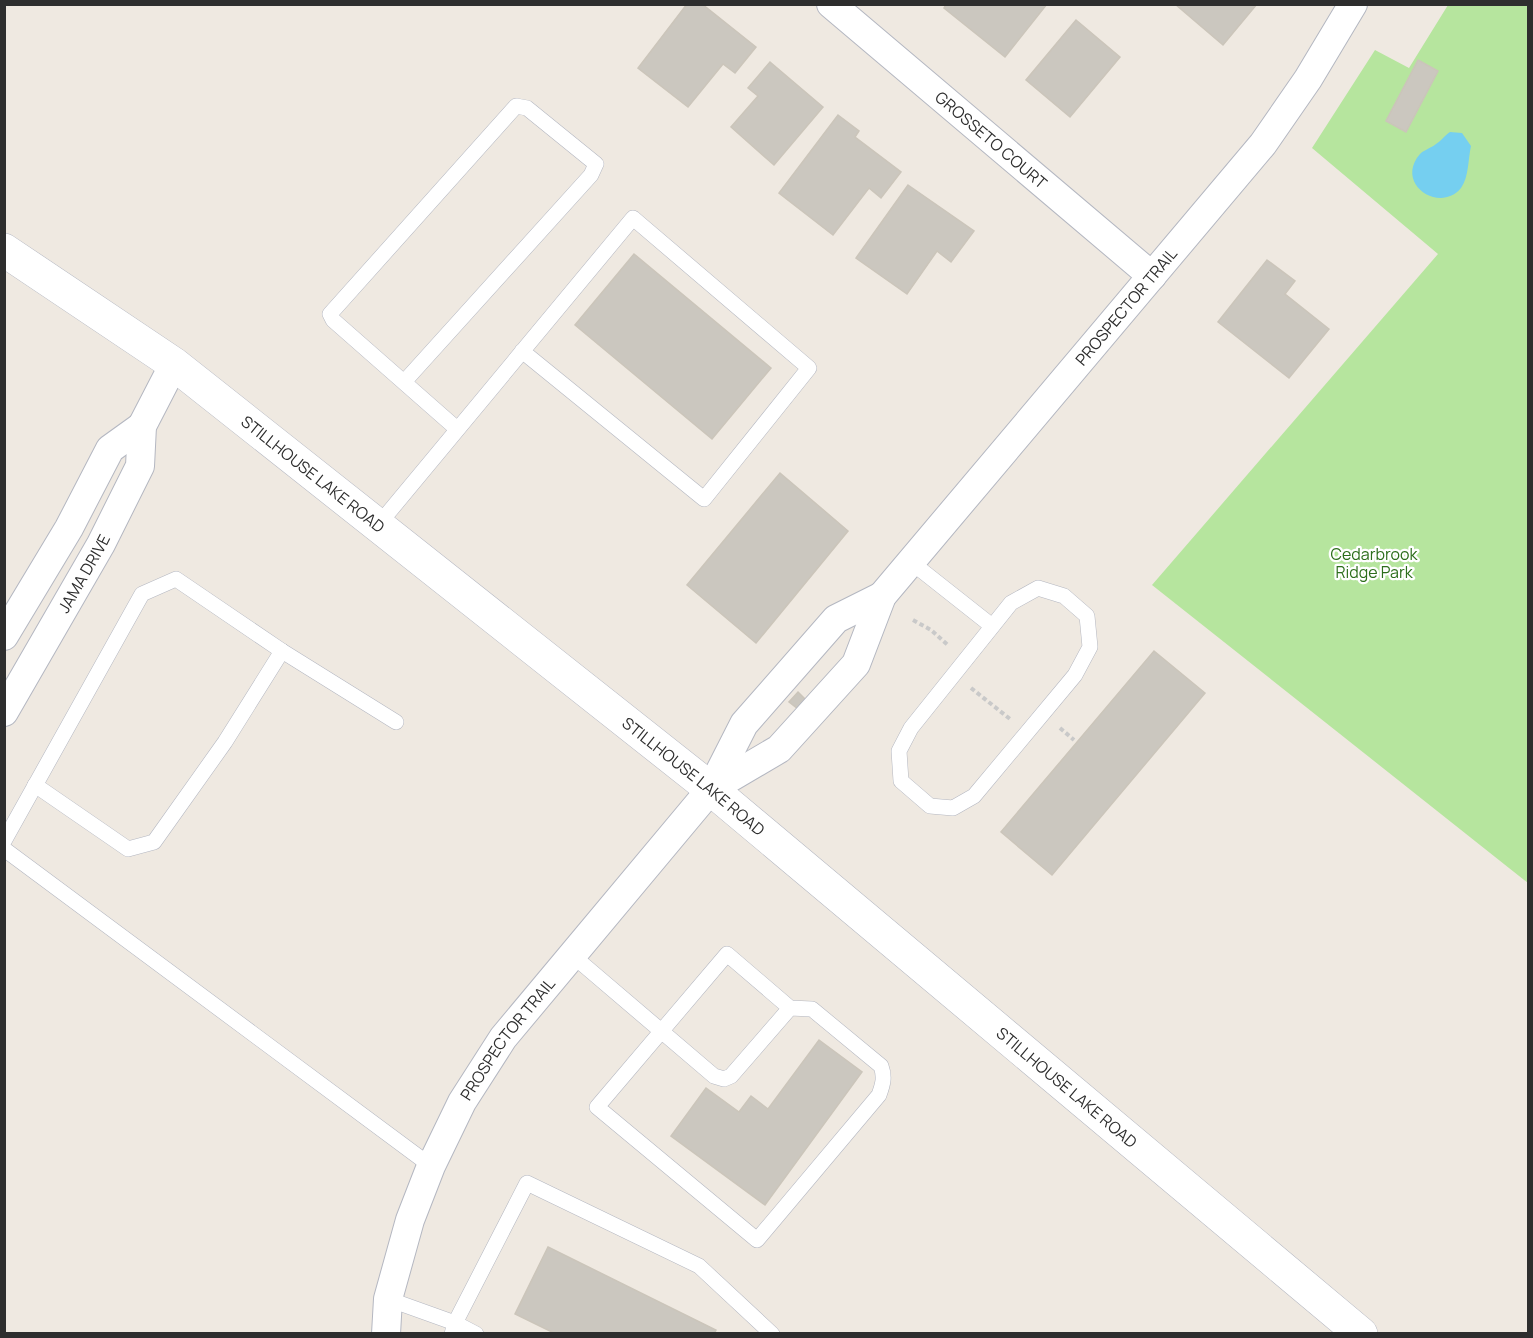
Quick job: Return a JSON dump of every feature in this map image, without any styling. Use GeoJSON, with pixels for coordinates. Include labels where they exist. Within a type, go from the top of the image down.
{"type":"FeatureCollection","features":[{"type":"Feature","properties":{"kind":"main road","name":"STILLHOUSE LAKE ROAD"},"geometry":{"type":"LineString","coordinates":[[4,250],[174,364],[711,789],[1361,1334]]}},
{"type":"Feature","properties":{"kind":"street","name":"GROSSETO COURT"},"geometry":{"type":"LineString","coordinates":[[831,4],[1152,276]]}},
{"type":"Feature","properties":{"kind":"street","name":"PROSPECTOR TRAIL"},"geometry":{"type":"LineString","coordinates":[[711,789],[779,749],[856,664],[882,596],[1263,144],[1308,79],[1353,4]]}},
{"type":"Feature","properties":{"kind":"street","name":"JAMA DRIVE"},"geometry":{"type":"LineString","coordinates":[[4,712],[101,544],[140,466],[142,426],[174,364]]}},
{"type":"Feature","properties":{"kind":"street","name":"JAMA DRIVE"},"geometry":{"type":"LineString","coordinates":[[4,636],[69,528],[110,449],[142,426]]}},
{"type":"Feature","properties":{"kind":"street","name":"PROSPECTOR TRAIL"},"geometry":{"type":"LineString","coordinates":[[386,1334],[388,1299],[410,1220],[431,1166],[462,1102],[503,1038],[711,789],[744,724],[836,619],[882,596]]}},
{"type":"Feature","properties":{"kind":"lane"},"geometry":{"type":"LineString","coordinates":[[404,382],[591,175],[596,164],[527,108],[516,106],[330,314],[333,320],[457,429]]}},
{"type":"Feature","properties":{"kind":"lane"},"geometry":{"type":"LineString","coordinates":[[379,524],[457,429],[522,351],[633,218],[808,368],[704,499],[522,351]]}},
{"type":"Feature","properties":{"kind":"lane"},"geometry":{"type":"LineString","coordinates":[[911,562],[992,626]]}},
{"type":"Feature","properties":{"kind":"lane"},"geometry":{"type":"LineString","coordinates":[[4,841],[142,594],[176,579],[282,651],[396,722]]}},
{"type":"Feature","properties":{"kind":"lane"},"geometry":{"type":"LineString","coordinates":[[1038,588],[1064,597],[1087,616],[1090,647],[1075,675],[974,796],[953,808],[930,806],[901,781],[899,751],[911,728],[992,626],[1011,603],[1038,588]]}},
{"type":"Feature","properties":{"kind":"lane"},"geometry":{"type":"LineString","coordinates":[[36,785],[128,849],[154,842],[225,742],[282,651]]}},
{"type":"Feature","properties":{"kind":"lane"},"geometry":{"type":"LineString","coordinates":[[4,849],[431,1166]]}},
{"type":"Feature","properties":{"kind":"lane"},"geometry":{"type":"LineString","coordinates":[[727,954],[790,1008],[812,1009],[881,1066],[884,1073],[879,1095],[757,1240],[597,1107],[662,1031],[727,954]]}},
{"type":"Feature","properties":{"kind":"lane"},"geometry":{"type":"LineString","coordinates":[[572,955],[714,1076],[724,1078],[731,1076],[790,1008]]}},
{"type":"Feature","properties":{"kind":"lane"},"geometry":{"type":"LineString","coordinates":[[453,1328],[527,1183],[699,1266],[772,1334]]}},
{"type":"Feature","properties":{"kind":"lane"},"geometry":{"type":"LineString","coordinates":[[388,1299],[453,1328],[477,1334]]}},
{"type":"Feature","properties":{"kind":"path"},"geometry":{"type":"LineString","coordinates":[[913,621],[931,630],[961,656],[970,687],[1012,720],[1054,722],[1074,740]]}},
{"type":"Feature","properties":{"kind":"green space","name":"Cedarbrook Ridge Park"},"geometry":{"type":"Polygon","coordinates":[[[1448,5],[1528,5],[1528,883],[1152,585],[1438,254],[1312,148],[1375,50],[1409,68],[1448,5]]]}},
{"type":"Feature","properties":{"kind":"water"},"geometry":{"type":"Polygon","coordinates":[[[1450,132],[1462,133],[1471,146],[1466,179],[1461,188],[1452,195],[1442,198],[1432,197],[1416,185],[1412,176],[1413,165],[1420,154],[1450,132]]]}},
{"type":"Feature","properties":{"kind":"building"},"geometry":{"type":"Polygon","coordinates":[[[687,4],[702,4],[756,47],[735,73],[723,64],[688,107],[638,68],[687,4]]]}},
{"type":"Feature","properties":{"kind":"building"},"geometry":{"type":"Polygon","coordinates":[[[946,4],[1047,4],[1005,57],[944,8],[946,4]]]}},
{"type":"Feature","properties":{"kind":"building"},"geometry":{"type":"Polygon","coordinates":[[[1175,4],[1257,4],[1223,45],[1175,4]]]}},
{"type":"Feature","properties":{"kind":"building"},"geometry":{"type":"Polygon","coordinates":[[[1076,20],[1120,57],[1070,117],[1026,80],[1076,20]]]}},
{"type":"Feature","properties":{"kind":"building"},"geometry":{"type":"Polygon","coordinates":[[[1418,60],[1438,71],[1406,132],[1386,121],[1418,60]]]}},
{"type":"Feature","properties":{"kind":"building"},"geometry":{"type":"Polygon","coordinates":[[[770,62],[823,107],[774,165],[731,127],[758,96],[748,88],[770,62]]]}},
{"type":"Feature","properties":{"kind":"building"},"geometry":{"type":"Polygon","coordinates":[[[838,115],[859,131],[855,137],[901,172],[881,198],[869,188],[833,235],[779,193],[838,115]]]}},
{"type":"Feature","properties":{"kind":"building"},"geometry":{"type":"Polygon","coordinates":[[[908,185],[974,231],[951,262],[937,251],[907,294],[856,258],[908,185]]]}},
{"type":"Feature","properties":{"kind":"building"},"geometry":{"type":"Polygon","coordinates":[[[634,254],[771,368],[712,439],[575,325],[634,254]]]}},
{"type":"Feature","properties":{"kind":"building"},"geometry":{"type":"Polygon","coordinates":[[[1267,260],[1295,281],[1285,294],[1329,329],[1289,378],[1218,322],[1267,260]]]}},
{"type":"Feature","properties":{"kind":"building"},"geometry":{"type":"Polygon","coordinates":[[[780,473],[848,531],[756,643],[687,585],[780,473]]]}},
{"type":"Feature","properties":{"kind":"building"},"geometry":{"type":"Polygon","coordinates":[[[1154,651],[1205,693],[1052,875],[1001,832],[1154,651]]]}},
{"type":"Feature","properties":{"kind":"building"},"geometry":{"type":"Polygon","coordinates":[[[798,692],[806,700],[798,709],[789,702],[798,692]]]}},
{"type":"Feature","properties":{"kind":"building"},"geometry":{"type":"Polygon","coordinates":[[[819,1040],[862,1072],[765,1205],[671,1136],[706,1088],[739,1112],[751,1096],[768,1109],[819,1040]]]}},
{"type":"Feature","properties":{"kind":"building"},"geometry":{"type":"Polygon","coordinates":[[[548,1247],[716,1330],[714,1334],[556,1334],[515,1314],[548,1247]]]}}]}
